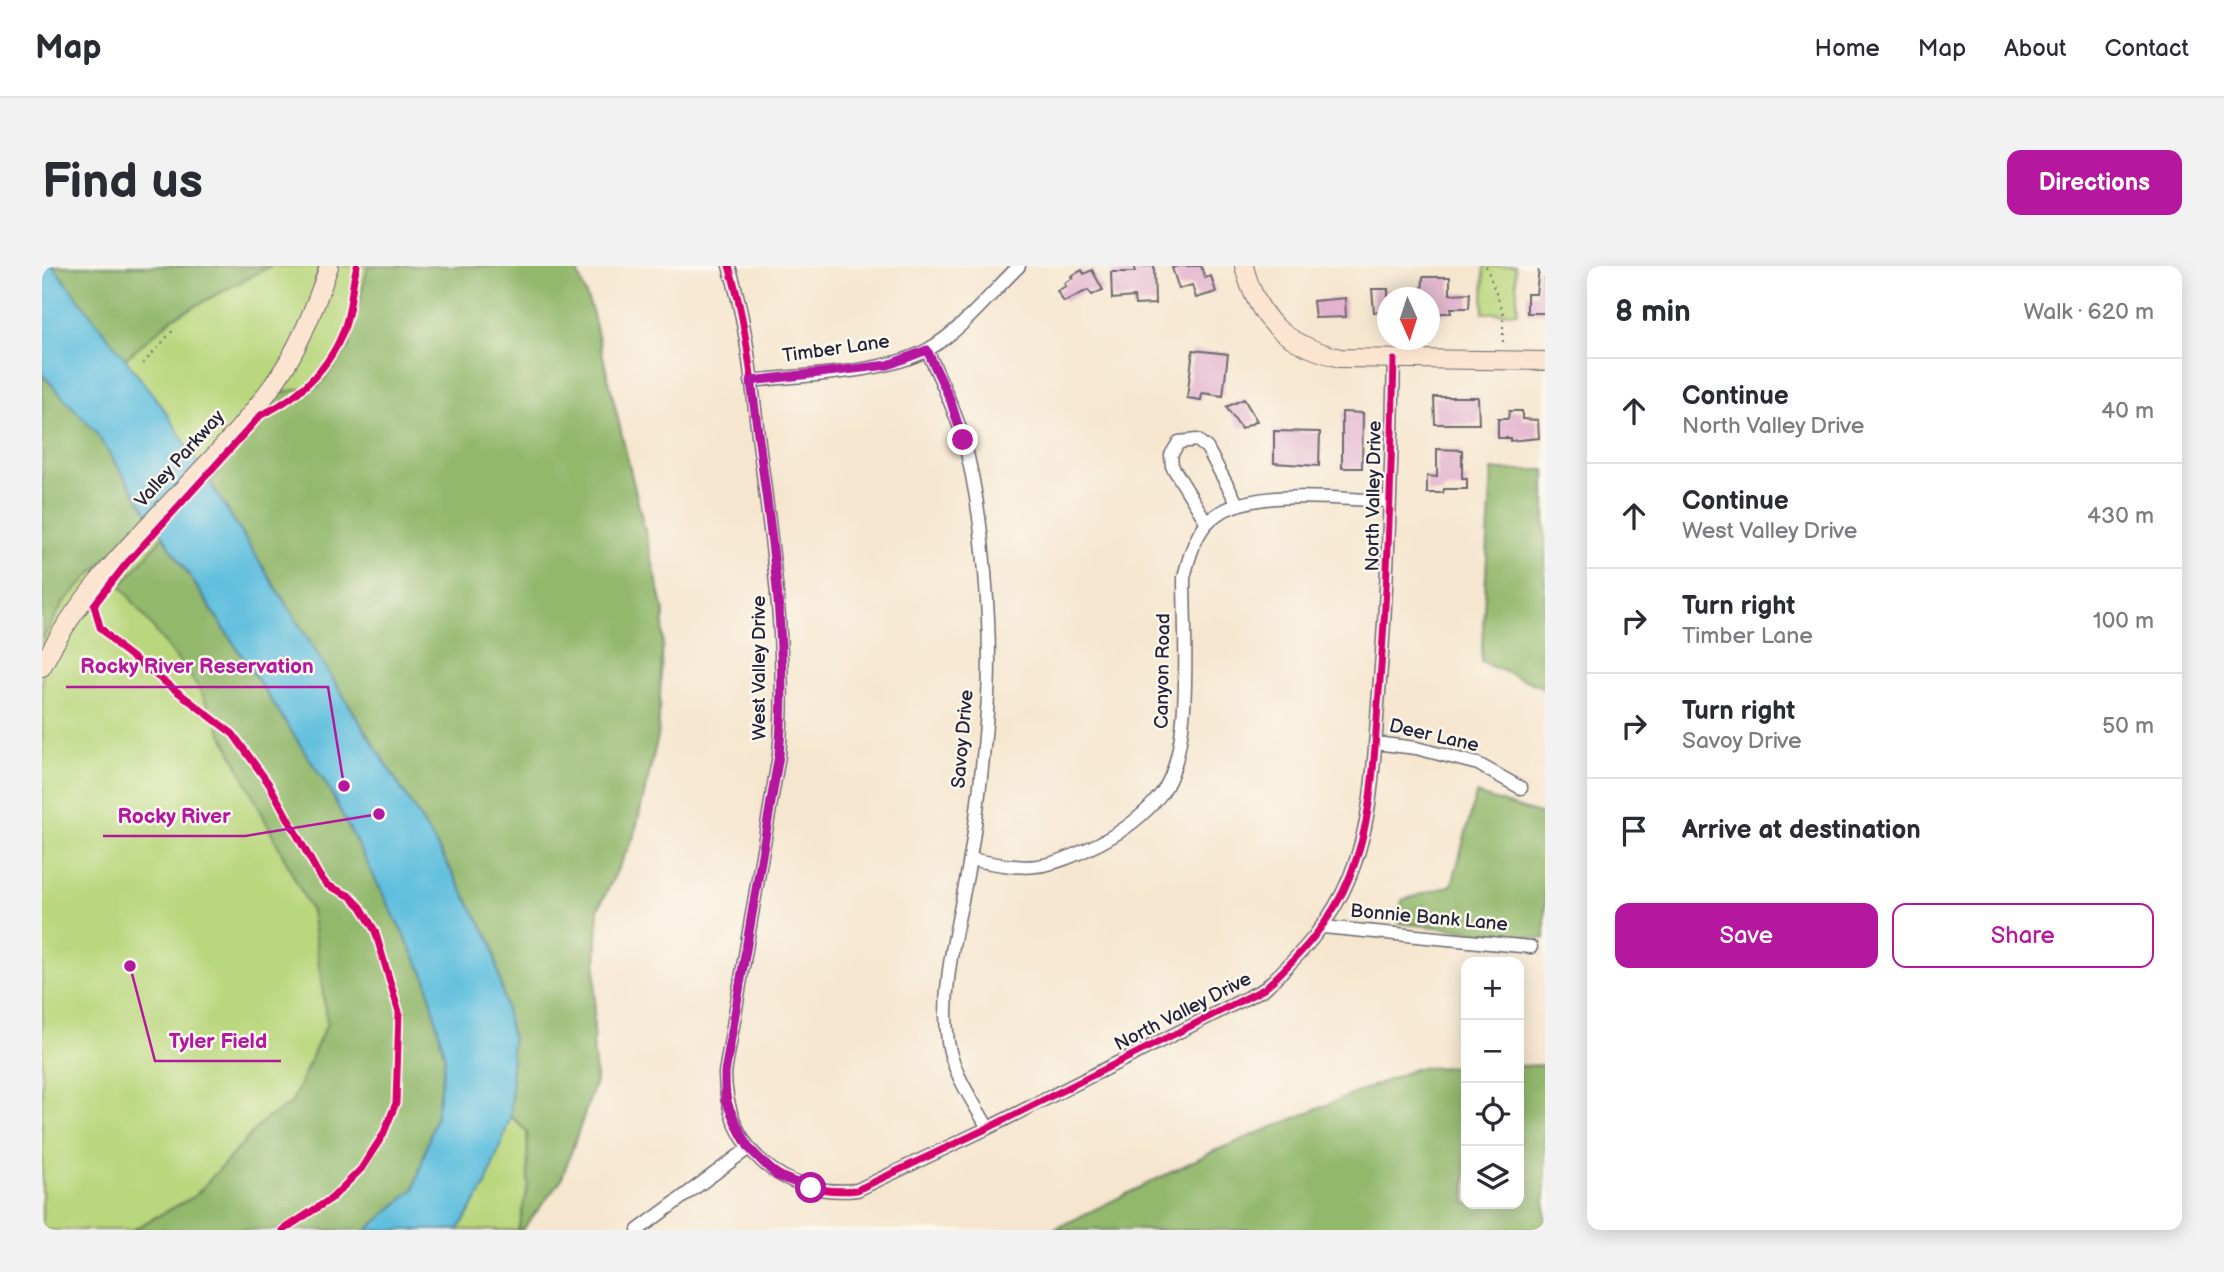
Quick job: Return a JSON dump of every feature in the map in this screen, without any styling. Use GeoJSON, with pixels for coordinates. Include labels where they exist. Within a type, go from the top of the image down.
{"type":"FeatureCollection","features":[{"type":"Feature","properties":{"kind":"street","name":"Valley Parkway"},"geometry":{"type":"LineString","coordinates":[[42,667],[66,626],[120,556],[212,457],[276,382],[319,296],[328,266]]}},
{"type":"Feature","properties":{"kind":"street","name":"West Valley Drive"},"geometry":{"type":"LineString","coordinates":[[729,266],[743,320],[779,600],[783,710],[779,755],[725,1073],[725,1100],[749,1148]]}},
{"type":"Feature","properties":{"kind":"street","name":"Timber Lane"},"geometry":{"type":"LineString","coordinates":[[751,381],[888,365],[927,350],[957,326],[1019,266]]}},
{"type":"Feature","properties":{"kind":"street"},"geometry":{"type":"LineString","coordinates":[[1244,266],[1249,285],[1263,313],[1285,336],[1308,349],[1340,358],[1545,361]]}},
{"type":"Feature","properties":{"kind":"street","name":"Savoy Drive"},"geometry":{"type":"LineString","coordinates":[[927,350],[950,399],[963,440],[982,565],[988,641],[987,709],[970,859],[946,996],[948,1043],[955,1068],[988,1128]]}},
{"type":"Feature","properties":{"kind":"street","name":"North Valley Drive"},"geometry":{"type":"LineString","coordinates":[[749,1148],[777,1176],[836,1193],[857,1190],[988,1128],[1264,989],[1298,958],[1323,927],[1350,878],[1361,845],[1375,743],[1388,595],[1394,360]]}},
{"type":"Feature","properties":{"kind":"street"},"geometry":{"type":"LineString","coordinates":[[1208,523],[1171,466],[1171,455],[1179,442],[1197,440],[1207,448],[1238,505]]}},
{"type":"Feature","properties":{"kind":"street","name":"Canyon Road"},"geometry":{"type":"LineString","coordinates":[[970,859],[1018,869],[1042,867],[1065,860],[1125,831],[1162,794],[1174,768],[1182,732],[1184,578],[1188,558],[1208,523],[1221,511],[1277,498],[1389,501]]}},
{"type":"Feature","properties":{"kind":"street","name":"Deer Lane"},"geometry":{"type":"LineString","coordinates":[[1375,743],[1416,748],[1478,764],[1521,788]]}},
{"type":"Feature","properties":{"kind":"street","name":"Bonnie Bank Lane"},"geometry":{"type":"LineString","coordinates":[[1323,927],[1531,947]]}},
{"type":"Feature","properties":{"kind":"street"},"geometry":{"type":"LineString","coordinates":[[638,1230],[749,1148]]}},
{"type":"Feature","properties":{"kind":"path"},"geometry":{"type":"LineString","coordinates":[[1486,266],[1503,312],[1503,345]]}},
{"type":"Feature","properties":{"kind":"path"},"geometry":{"type":"LineString","coordinates":[[143,364],[175,328]]}},
{"type":"Feature","properties":{"kind":"green space"},"geometry":{"type":"Polygon","coordinates":[[[42,266],[575,266],[592,311],[664,611],[658,736],[634,836],[598,909],[593,1043],[596,1081],[561,1180],[522,1230],[42,1230],[42,266]]]}},
{"type":"Feature","properties":{"kind":"green space"},"geometry":{"type":"Polygon","coordinates":[[[53,266],[271,266],[174,317],[124,360],[53,266]]]}},
{"type":"Feature","properties":{"kind":"green space"},"geometry":{"type":"Polygon","coordinates":[[[368,266],[575,266],[592,311],[664,611],[658,736],[634,836],[598,909],[593,1043],[596,1081],[561,1180],[522,1230],[518,1230],[528,1185],[527,1132],[511,1116],[512,1040],[492,943],[434,841],[210,482],[278,393],[319,386],[349,347],[368,266]]]}},
{"type":"Feature","properties":{"kind":"green space"},"geometry":{"type":"Polygon","coordinates":[[[1484,266],[1515,266],[1518,312],[1483,313],[1484,266]]]}},
{"type":"Feature","properties":{"kind":"green space"},"geometry":{"type":"Polygon","coordinates":[[[42,374],[94,430],[149,515],[64,602],[42,640],[42,374]]]}},
{"type":"Feature","properties":{"kind":"green space"},"geometry":{"type":"Polygon","coordinates":[[[1492,470],[1545,470],[1545,688],[1481,662],[1492,470]]]}},
{"type":"Feature","properties":{"kind":"green space"},"geometry":{"type":"Polygon","coordinates":[[[163,536],[328,787],[426,978],[445,1058],[436,1115],[414,1189],[367,1230],[132,1230],[195,1196],[264,1120],[291,1104],[327,1023],[311,911],[199,688],[121,586],[163,536]]]}},
{"type":"Feature","properties":{"kind":"green space"},"geometry":{"type":"Polygon","coordinates":[[[1476,794],[1545,816],[1545,939],[1399,923],[1402,900],[1452,885],[1476,794]]]}},
{"type":"Feature","properties":{"kind":"green space"},"geometry":{"type":"Polygon","coordinates":[[[1545,1065],[1545,1230],[1053,1230],[1212,1152],[1417,1068],[1461,1067],[1461,1209],[1524,1209],[1524,1066],[1545,1065]]]}},
{"type":"Feature","properties":{"kind":"water"},"geometry":{"type":"Polygon","coordinates":[[[42,266],[53,266],[164,409],[434,841],[492,943],[512,1040],[511,1116],[485,1187],[458,1230],[367,1230],[414,1189],[436,1115],[445,1058],[426,978],[328,787],[94,430],[42,374],[42,266]]]}},
{"type":"Feature","properties":{"kind":"building"},"geometry":{"type":"Polygon","coordinates":[[[1135,266],[1154,266],[1155,304],[1135,305],[1134,297],[1112,299],[1111,272],[1135,272],[1135,266]]]}},
{"type":"Feature","properties":{"kind":"building"},"geometry":{"type":"Polygon","coordinates":[[[1201,266],[1205,278],[1211,276],[1216,292],[1196,298],[1192,285],[1179,289],[1172,268],[1201,266]]]}},
{"type":"Feature","properties":{"kind":"building"},"geometry":{"type":"Polygon","coordinates":[[[1539,269],[1545,270],[1545,313],[1527,313],[1527,294],[1536,294],[1539,269]]]}},
{"type":"Feature","properties":{"kind":"building"},"geometry":{"type":"Polygon","coordinates":[[[1082,270],[1084,274],[1092,270],[1103,290],[1092,295],[1088,290],[1064,302],[1057,291],[1066,286],[1064,283],[1073,278],[1071,276],[1082,270]]]}},
{"type":"Feature","properties":{"kind":"building"},"geometry":{"type":"Polygon","coordinates":[[[1423,277],[1450,277],[1450,294],[1470,293],[1469,308],[1451,308],[1451,313],[1440,313],[1440,287],[1423,287],[1423,277]]]}},
{"type":"Feature","properties":{"kind":"building"},"geometry":{"type":"Polygon","coordinates":[[[1372,289],[1377,289],[1377,312],[1374,312],[1372,289]]]}},
{"type":"Feature","properties":{"kind":"building"},"geometry":{"type":"Polygon","coordinates":[[[1345,298],[1346,317],[1315,318],[1313,301],[1345,298]]]}},
{"type":"Feature","properties":{"kind":"building"},"geometry":{"type":"Polygon","coordinates":[[[1193,350],[1228,354],[1223,396],[1202,393],[1201,400],[1187,398],[1193,350]]]}},
{"type":"Feature","properties":{"kind":"building"},"geometry":{"type":"Polygon","coordinates":[[[1434,397],[1478,397],[1479,424],[1435,424],[1434,397]]]}},
{"type":"Feature","properties":{"kind":"building"},"geometry":{"type":"Polygon","coordinates":[[[1244,399],[1257,421],[1241,429],[1226,407],[1244,399]]]}},
{"type":"Feature","properties":{"kind":"building"},"geometry":{"type":"Polygon","coordinates":[[[1509,411],[1522,411],[1522,419],[1538,420],[1539,438],[1510,441],[1510,438],[1498,438],[1498,419],[1508,419],[1509,411]]]}},
{"type":"Feature","properties":{"kind":"building"},"geometry":{"type":"Polygon","coordinates":[[[1342,412],[1363,413],[1362,468],[1342,468],[1342,412]]]}},
{"type":"Feature","properties":{"kind":"building"},"geometry":{"type":"Polygon","coordinates":[[[1274,431],[1320,432],[1319,466],[1274,463],[1274,431]]]}},
{"type":"Feature","properties":{"kind":"building"},"geometry":{"type":"Polygon","coordinates":[[[1437,449],[1462,450],[1462,479],[1467,479],[1467,489],[1444,489],[1443,493],[1427,493],[1427,476],[1437,477],[1437,449]]]}},
{"type":"Feature","properties":{"kind":"cycle path"},"geometry":{"type":"LineString","coordinates":[[283,1230],[332,1198],[361,1169],[383,1135],[396,1103],[399,1012],[375,931],[361,907],[350,896],[327,885],[319,875],[269,784],[233,734],[120,648],[100,627],[94,605],[126,564],[261,415],[291,398],[327,361],[343,331],[357,266]]}},
{"type":"Feature","properties":{"kind":"cycle path"},"geometry":{"type":"LineString","coordinates":[[729,266],[741,312],[752,381],[774,564],[782,678],[779,755],[725,1073],[728,1100],[735,1124],[747,1145],[763,1163],[805,1186],[830,1190],[857,1190],[988,1128],[1264,989],[1302,951],[1324,923],[1343,893],[1350,876],[1363,835],[1371,792],[1387,575],[1394,360]]}},
{"type":"Feature","properties":{"kind":"place","name":"Rocky River Reservation"},"geometry":{"type":"Point","coordinates":[344,786]}},
{"type":"Feature","properties":{"kind":"place","name":"Rocky River"},"geometry":{"type":"Point","coordinates":[379,814]}},
{"type":"Feature","properties":{"kind":"place","name":"Tyler Field"},"geometry":{"type":"Point","coordinates":[130,966]}},
{"type":"Feature","properties":{"kind":"route"},"geometry":{"type":"LineString","coordinates":[[811,1188],[777,1176],[749,1148],[725,1100],[725,1073],[779,755],[783,710],[779,600],[751,381],[888,365],[927,350],[950,399],[963,440]]}}]}
